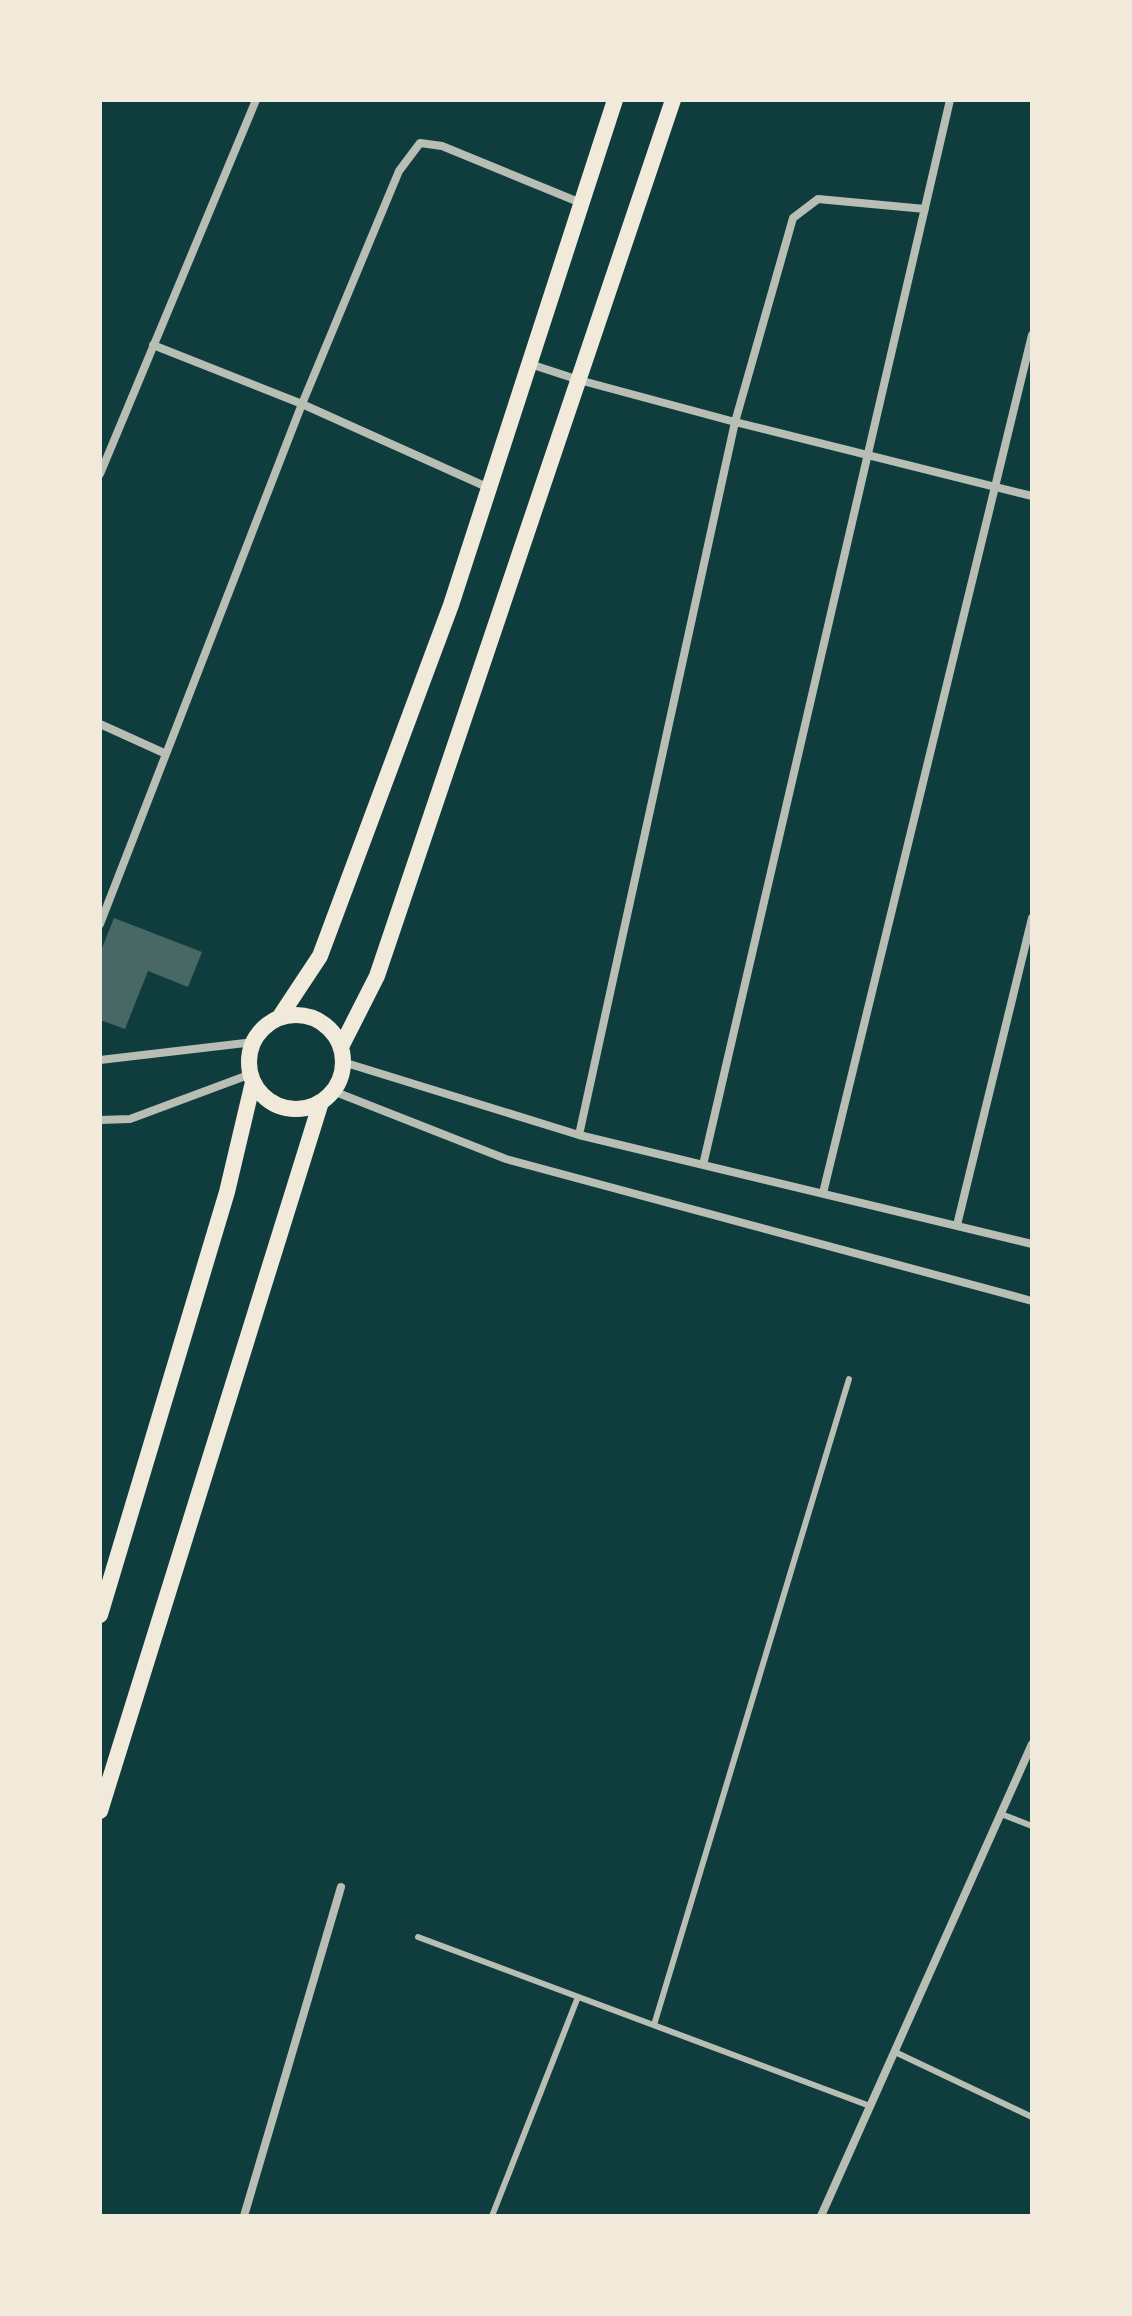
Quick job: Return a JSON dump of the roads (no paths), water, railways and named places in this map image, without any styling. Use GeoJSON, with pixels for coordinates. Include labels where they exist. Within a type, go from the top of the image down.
{"type":"FeatureCollection","features":[{"type":"Feature","properties":{"kind":"main road"},"geometry":{"type":"LineString","coordinates":[[279,1018],[320,956],[451,605],[615,100]]}},
{"type":"Feature","properties":{"kind":"main road"},"geometry":{"type":"LineString","coordinates":[[100,1811],[327,1097],[377,976],[673,100]]}},
{"type":"Feature","properties":{"kind":"main road"},"geometry":{"type":"LineString","coordinates":[[100,1615],[227,1192],[252,1078],[250,1050],[266,1025],[294,1015],[309,1016],[323,1023],[334,1034],[342,1055]]}},
{"type":"Feature","properties":{"kind":"main road"},"geometry":{"type":"LineString","coordinates":[[252,1078],[263,1095],[275,1104],[299,1108],[327,1097]]}},
{"type":"Feature","properties":{"kind":"street"},"geometry":{"type":"LineString","coordinates":[[100,474],[256,100]]}},
{"type":"Feature","properties":{"kind":"street"},"geometry":{"type":"LineString","coordinates":[[703,1165],[950,100]]}},
{"type":"Feature","properties":{"kind":"street"},"geometry":{"type":"LineString","coordinates":[[100,924],[302,404],[399,171],[420,143],[442,146],[582,204]]}},
{"type":"Feature","properties":{"kind":"street"},"geometry":{"type":"LineString","coordinates":[[579,1135],[735,422],[793,218],[818,199],[925,209]]}},
{"type":"Feature","properties":{"kind":"street"},"geometry":{"type":"LineString","coordinates":[[823,1193],[1032,335]]}},
{"type":"Feature","properties":{"kind":"street"},"geometry":{"type":"LineString","coordinates":[[153,345],[302,404],[489,488]]}},
{"type":"Feature","properties":{"kind":"street"},"geometry":{"type":"LineString","coordinates":[[530,364],[735,422],[1032,496]]}},
{"type":"Feature","properties":{"kind":"street"},"geometry":{"type":"LineString","coordinates":[[100,724],[164,753]]}},
{"type":"Feature","properties":{"kind":"street"},"geometry":{"type":"LineString","coordinates":[[957,1225],[1032,918]]}},
{"type":"Feature","properties":{"kind":"street"},"geometry":{"type":"LineString","coordinates":[[100,1060],[254,1042]]}},
{"type":"Feature","properties":{"kind":"street"},"geometry":{"type":"LineString","coordinates":[[342,1055],[579,1135],[1032,1244]]}},
{"type":"Feature","properties":{"kind":"street"},"geometry":{"type":"LineString","coordinates":[[100,1120],[130,1119],[252,1078]]}},
{"type":"Feature","properties":{"kind":"street"},"geometry":{"type":"LineString","coordinates":[[327,1097],[506,1159],[1032,1301]]}},
{"type":"Feature","properties":{"kind":"street"},"geometry":{"type":"LineString","coordinates":[[821,2216],[1032,1744]]}},
{"type":"Feature","properties":{"kind":"street"},"geometry":{"type":"LineString","coordinates":[[244,2216],[341,1887]]}},
{"type":"Feature","properties":{"kind":"lane"},"geometry":{"type":"LineString","coordinates":[[654,2025],[849,1379]]}},
{"type":"Feature","properties":{"kind":"lane"},"geometry":{"type":"LineString","coordinates":[[1001,1814],[1032,1826]]}},
{"type":"Feature","properties":{"kind":"lane"},"geometry":{"type":"LineString","coordinates":[[418,1937],[870,2106]]}},
{"type":"Feature","properties":{"kind":"lane"},"geometry":{"type":"LineString","coordinates":[[492,2216],[578,1997]]}},
{"type":"Feature","properties":{"kind":"lane"},"geometry":{"type":"LineString","coordinates":[[895,2052],[1032,2117]]}}]}
